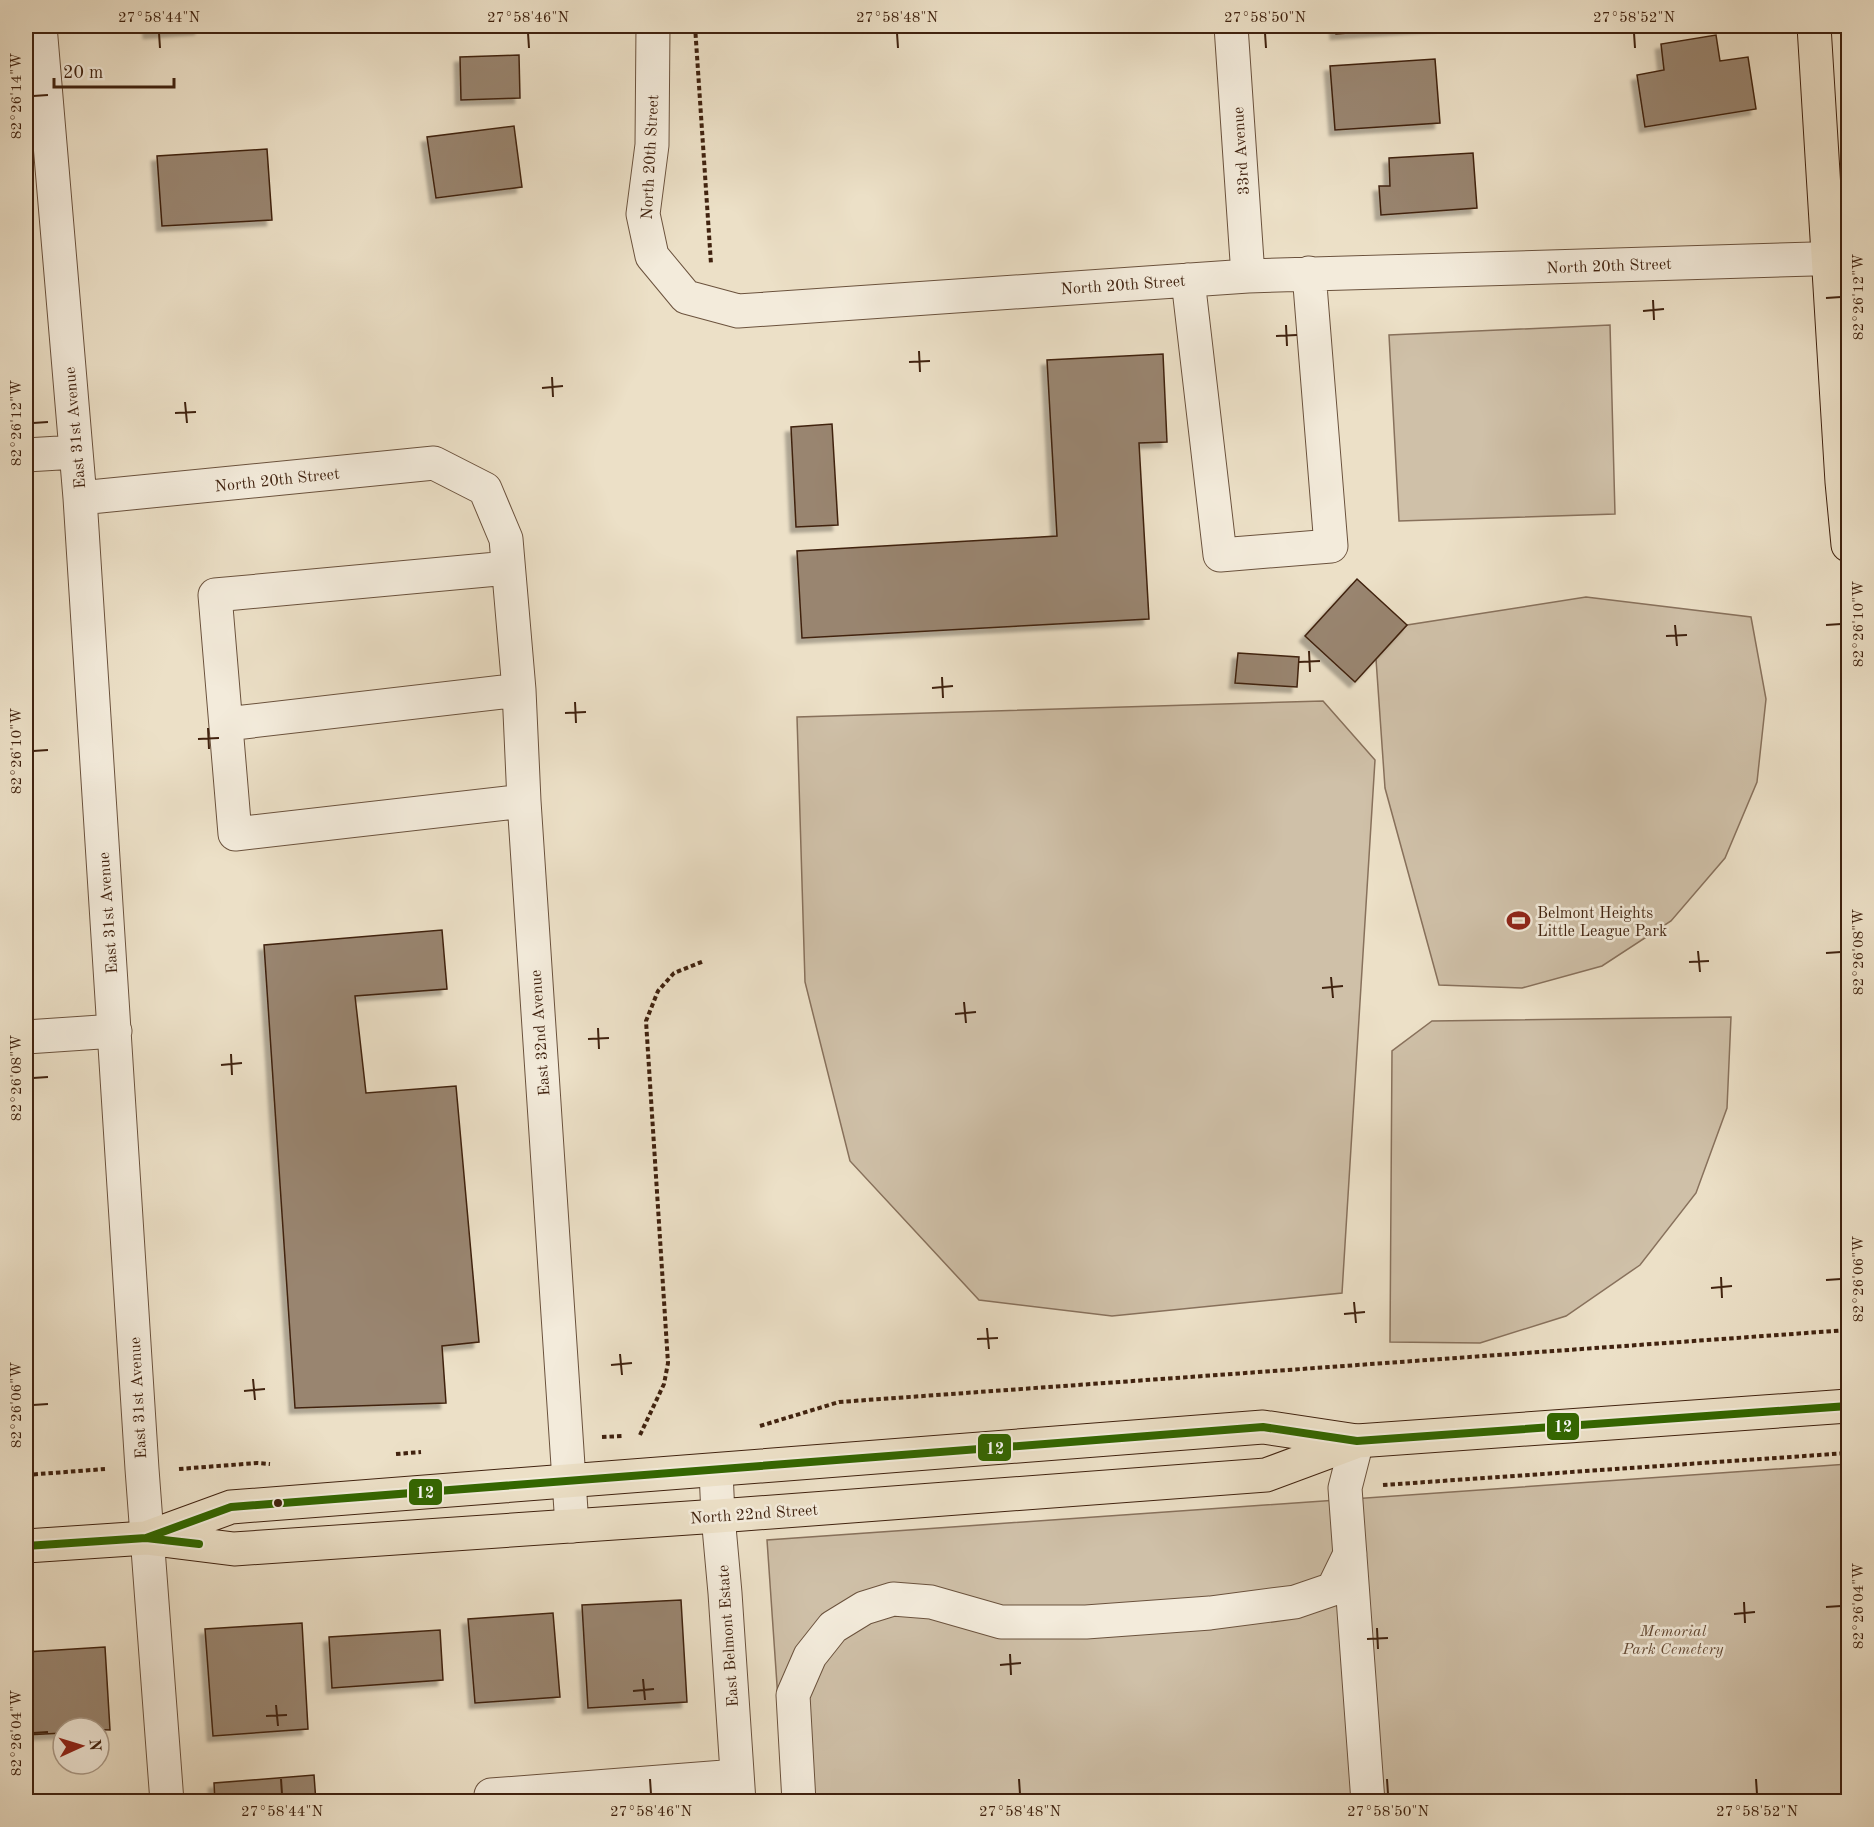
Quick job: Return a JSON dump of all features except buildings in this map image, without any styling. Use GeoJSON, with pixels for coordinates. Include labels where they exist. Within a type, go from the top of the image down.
{"type":"FeatureCollection","features":[{"type":"Feature","properties":{"kind":"main road"},"geometry":{"type":"LineString","coordinates":[[1814,26],[1839,258],[1842,482],[1848,545]]}},
{"type":"Feature","properties":{"kind":"main road","name":"North 22nd Street"},"geometry":{"type":"LineString","coordinates":[[146,1538],[231,1507],[1263,1427],[1357,1441],[1848,1406]]}},
{"type":"Feature","properties":{"kind":"main road","name":"North 22nd Street"},"geometry":{"type":"LineString","coordinates":[[26,1546],[146,1538],[234,1548],[718,1516],[1266,1475],[1357,1441]]}},
{"type":"Feature","properties":{"kind":"street","name":"East 31st Avenue"},"geometry":{"type":"LineString","coordinates":[[40,26],[80,498],[146,1538],[167,1802]]}},
{"type":"Feature","properties":{"kind":"street","name":"North 20th Street"},"geometry":{"type":"LineString","coordinates":[[653,26],[652,145],[643,214],[652,256],[686,297],[738,311],[1309,273],[1839,258]]}},
{"type":"Feature","properties":{"kind":"street","name":"33rd Avenue"},"geometry":{"type":"LineString","coordinates":[[1231,26],[1248,276]]}},
{"type":"Feature","properties":{"kind":"street"},"geometry":{"type":"LineString","coordinates":[[1188,280],[1220,555],[1331,546],[1309,273]]}},
{"type":"Feature","properties":{"kind":"street"},"geometry":{"type":"LineString","coordinates":[[26,455],[76,452]]}},
{"type":"Feature","properties":{"kind":"street","name":"North 20th Street"},"geometry":{"type":"LineString","coordinates":[[80,498],[434,463],[485,489],[507,554]]}},
{"type":"Feature","properties":{"kind":"street"},"geometry":{"type":"LineString","coordinates":[[507,554],[214,595],[235,834],[524,801]]}},
{"type":"Feature","properties":{"kind":"street","name":"East 32nd Avenue"},"geometry":{"type":"LineString","coordinates":[[507,554],[519,690],[524,801],[572,1526]]}},
{"type":"Feature","properties":{"kind":"street"},"geometry":{"type":"LineString","coordinates":[[226,724],[519,690]]}},
{"type":"Feature","properties":{"kind":"street"},"geometry":{"type":"LineString","coordinates":[[26,1037],[115,1031]]}},
{"type":"Feature","properties":{"kind":"street"},"geometry":{"type":"LineString","coordinates":[[1357,1441],[1346,1488],[1368,1802]]}},
{"type":"Feature","properties":{"kind":"street","name":"East Belmont Estate"},"geometry":{"type":"LineString","coordinates":[[716,1471],[738,1789]]}},
{"type":"Feature","properties":{"kind":"street"},"geometry":{"type":"LineString","coordinates":[[799,1802],[793,1695],[810,1656],[833,1627],[864,1608],[893,1599],[931,1602],[1001,1622],[1086,1622],[1210,1613],[1295,1602],[1333,1589],[1350,1554]]}},
{"type":"Feature","properties":{"kind":"street"},"geometry":{"type":"LineString","coordinates":[[491,1795],[738,1789]]}},
{"type":"Feature","properties":{"kind":"path"},"geometry":{"type":"LineString","coordinates":[[695,26],[711,268]]}},
{"type":"Feature","properties":{"kind":"path"},"geometry":{"type":"LineString","coordinates":[[640,1435],[664,1384],[668,1363],[646,1021],[658,991],[674,973],[704,961]]}},
{"type":"Feature","properties":{"kind":"path"},"geometry":{"type":"LineString","coordinates":[[753,1429],[839,1402],[1848,1330]]}},
{"type":"Feature","properties":{"kind":"path"},"geometry":{"type":"LineString","coordinates":[[601,1437],[652,1435]]}},
{"type":"Feature","properties":{"kind":"path"},"geometry":{"type":"LineString","coordinates":[[26,1474],[114,1468]]}},
{"type":"Feature","properties":{"kind":"green space"},"geometry":{"type":"Polygon","coordinates":[[[1610,325],[1615,514],[1399,521],[1389,335],[1610,325]]]}},
{"type":"Feature","properties":{"kind":"green space"},"geometry":{"type":"Polygon","coordinates":[[[1586,597],[1751,617],[1766,699],[1757,782],[1725,858],[1671,921],[1602,966],[1522,988],[1439,985],[1385,788],[1376,659],[1407,625],[1586,597]]]}},
{"type":"Feature","properties":{"kind":"green space"},"geometry":{"type":"Polygon","coordinates":[[[1323,701],[1375,760],[1342,1293],[1112,1316],[979,1300],[850,1161],[805,982],[797,717],[1323,701]]]}},
{"type":"Feature","properties":{"kind":"green space"},"geometry":{"type":"Polygon","coordinates":[[[1731,1017],[1727,1108],[1696,1193],[1640,1265],[1566,1316],[1480,1343],[1390,1342],[1392,1051],[1432,1021],[1731,1017]]]}},
{"type":"Feature","properties":{"kind":"green space","name":"Memorial Park Cemetery"},"geometry":{"type":"Polygon","coordinates":[[[1848,1464],[1848,1801],[785,1801],[767,1540],[1848,1464]]]}},
{"type":"Feature","properties":{"kind":"transit line","name":"12"},"geometry":{"type":"LineString","coordinates":[[146,1538],[231,1507],[1263,1427],[1357,1441],[1848,1406]]}},
{"type":"Feature","properties":{"kind":"transit line","name":"12"},"geometry":{"type":"LineString","coordinates":[[26,1546],[146,1538],[199,1544]]}},
{"type":"Feature","properties":{"kind":"place","name":"Belmont Heights Little League Park"},"geometry":{"type":"Point","coordinates":[1519,921]}}]}
